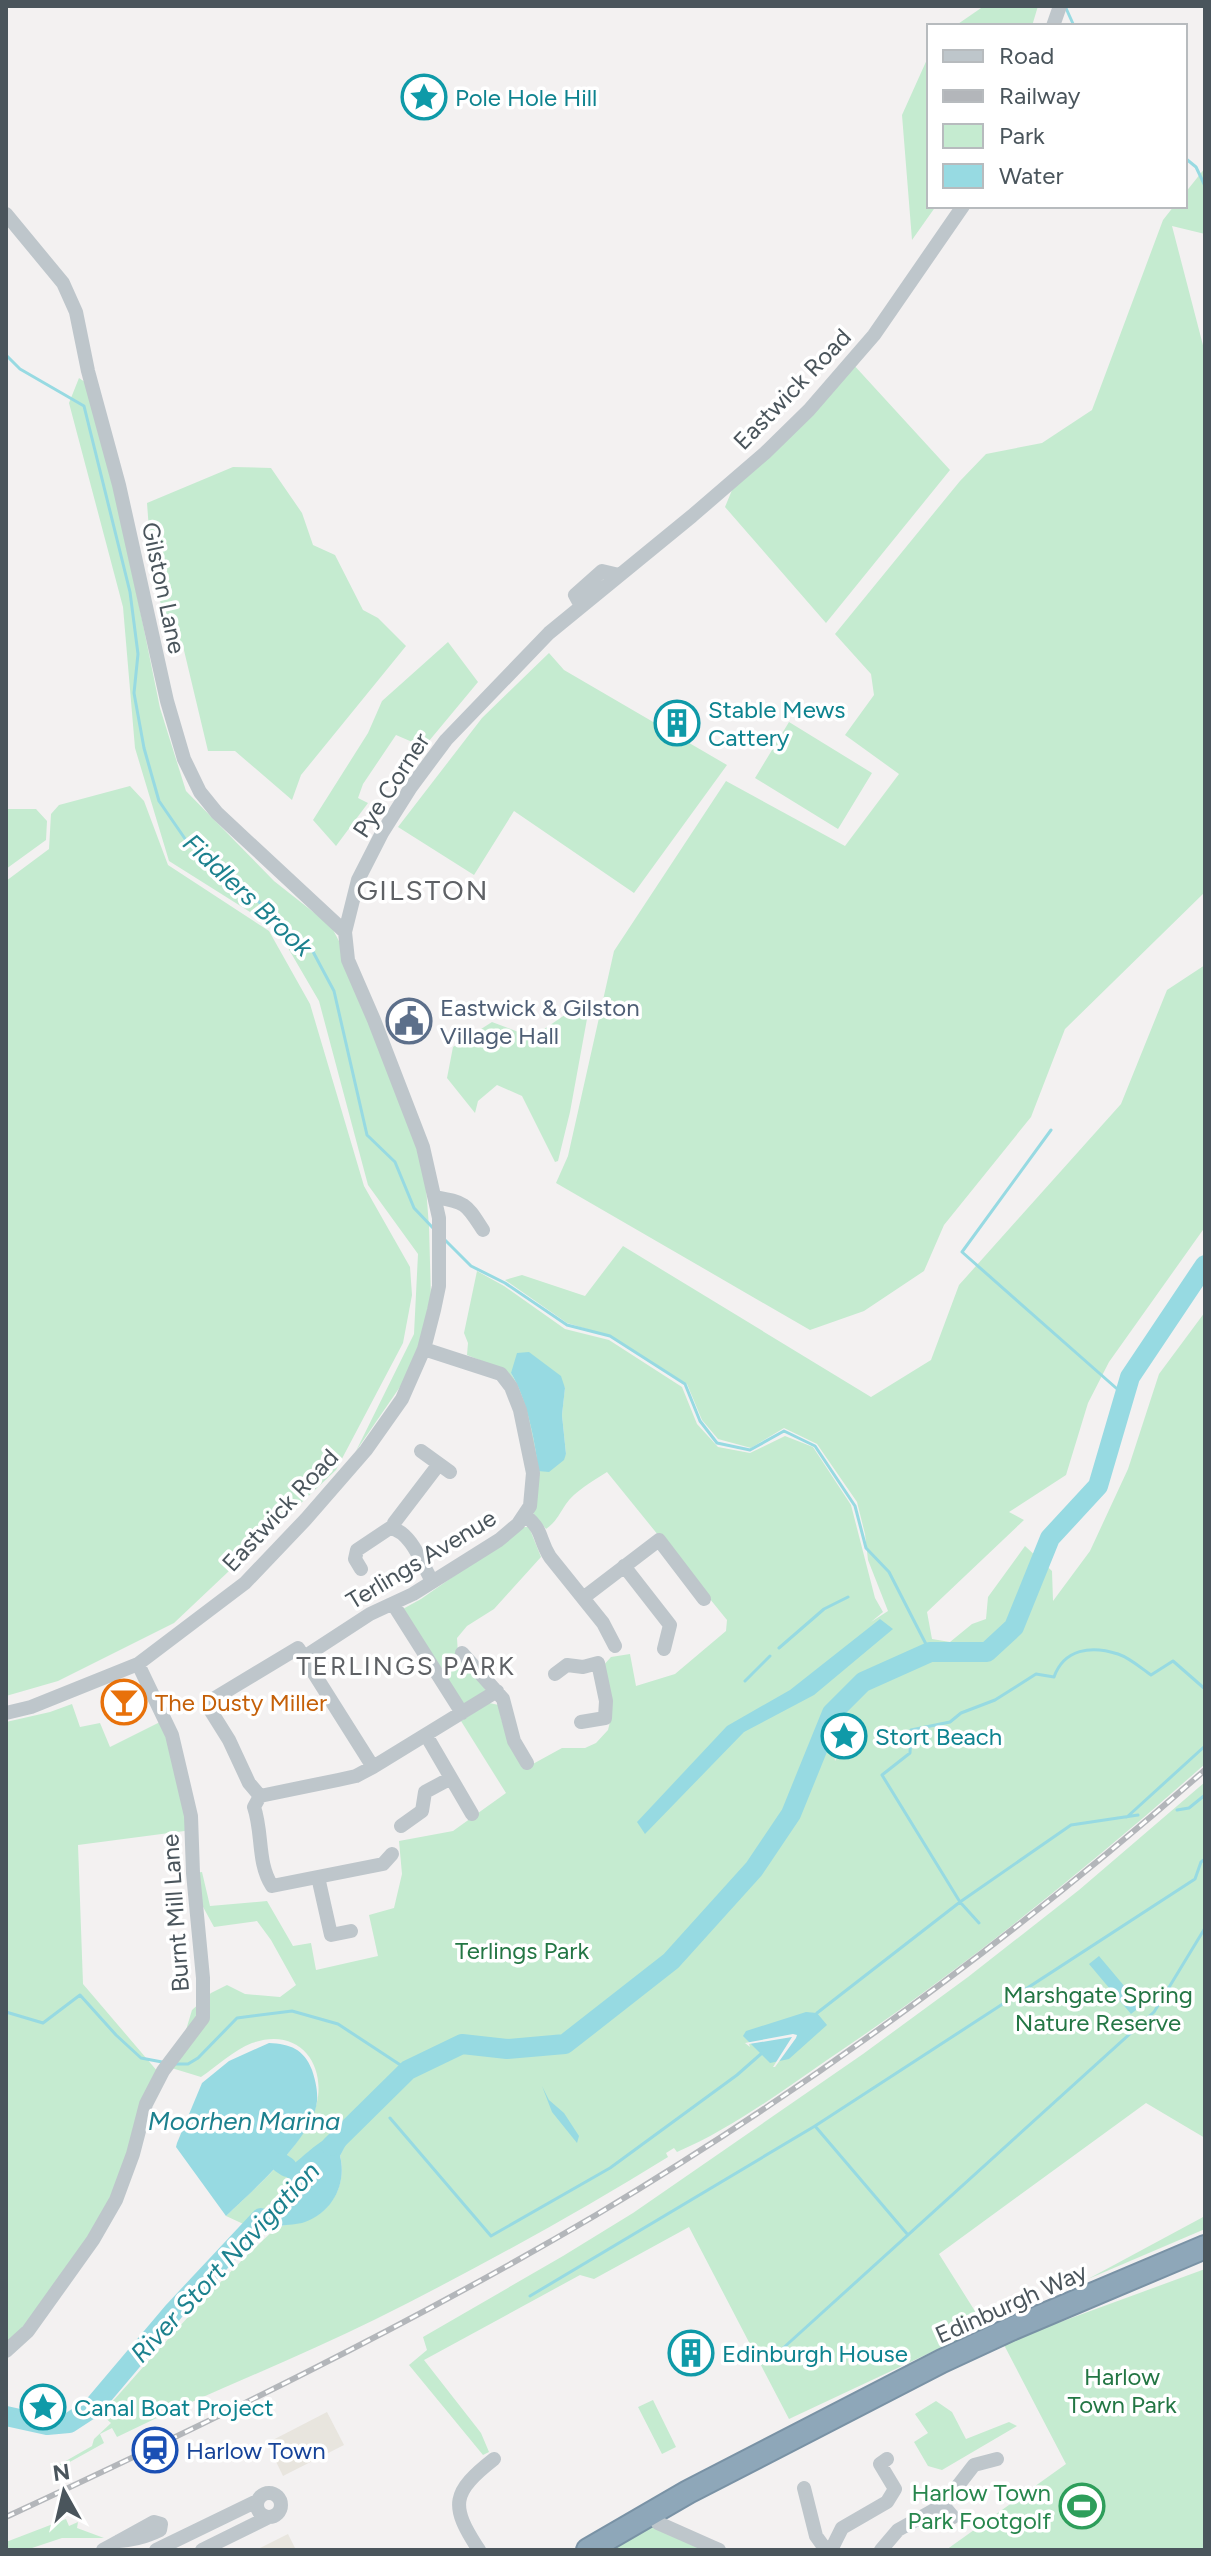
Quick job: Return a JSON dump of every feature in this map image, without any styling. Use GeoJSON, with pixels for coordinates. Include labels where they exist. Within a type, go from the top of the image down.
{"type":"FeatureCollection","features":[{"type":"Feature","properties":{"kind":"highway","name":"Edinburgh Way"},"geometry":{"type":"LineString","coordinates":[[588,2550],[756,2456],[942,2361],[1205,2247]]}},
{"type":"Feature","properties":{"kind":"street","name":"Eastwick Road"},"geometry":{"type":"LineString","coordinates":[[581,606],[575,595],[602,571],[620,574],[765,453],[809,410],[874,335],[962,208]]}},
{"type":"Feature","properties":{"kind":"street","name":"Gilston Lane"},"geometry":{"type":"LineString","coordinates":[[6,214],[63,283],[76,312],[88,371],[119,485],[167,701],[184,759],[194,781],[217,813],[345,932]]}},
{"type":"Feature","properties":{"kind":"street","name":"Pye Corner"},"geometry":{"type":"LineString","coordinates":[[439,1218],[436,1197],[412,1119],[348,960],[345,932],[358,880],[382,833],[411,787],[446,740],[549,633],[581,606]]}},
{"type":"Feature","properties":{"kind":"street"},"geometry":{"type":"LineString","coordinates":[[436,1197],[467,1206],[483,1230]]}},
{"type":"Feature","properties":{"kind":"street","name":"Eastwick Road"},"geometry":{"type":"LineString","coordinates":[[6,1713],[31,1707],[138,1664],[245,1583],[306,1519],[385,1426],[402,1399],[424,1349],[439,1286],[439,1218]]}},
{"type":"Feature","properties":{"kind":"street","name":"Terlings Avenue"},"geometry":{"type":"LineString","coordinates":[[260,1796],[249,1783],[229,1740],[209,1708],[210,1701],[413,1594],[499,1540],[530,1506],[533,1473],[520,1410],[511,1387],[501,1374],[424,1349]]}},
{"type":"Feature","properties":{"kind":"street"},"geometry":{"type":"LineString","coordinates":[[395,1528],[394,1523],[445,1468],[421,1451]]}},
{"type":"Feature","properties":{"kind":"street"},"geometry":{"type":"LineString","coordinates":[[525,1515],[539,1526],[550,1557],[620,1645],[608,1647],[598,1663],[583,1667],[567,1665],[555,1674]]}},
{"type":"Feature","properties":{"kind":"street"},"geometry":{"type":"LineString","coordinates":[[361,1569],[355,1559],[357,1550],[390,1528],[395,1528],[406,1536],[432,1581]]}},
{"type":"Feature","properties":{"kind":"street"},"geometry":{"type":"LineString","coordinates":[[583,1598],[659,1540],[704,1599]]}},
{"type":"Feature","properties":{"kind":"street"},"geometry":{"type":"LineString","coordinates":[[624,1566],[670,1625],[664,1649]]}},
{"type":"Feature","properties":{"kind":"street"},"geometry":{"type":"LineString","coordinates":[[393,1604],[462,1713]]}},
{"type":"Feature","properties":{"kind":"street"},"geometry":{"type":"LineString","coordinates":[[301,1653],[373,1767]]}},
{"type":"Feature","properties":{"kind":"street"},"geometry":{"type":"LineString","coordinates":[[462,1653],[503,1699],[514,1741],[527,1763]]}},
{"type":"Feature","properties":{"kind":"street"},"geometry":{"type":"LineString","coordinates":[[581,1722],[605,1718],[606,1701],[598,1663]]}},
{"type":"Feature","properties":{"kind":"street","name":"Burnt Mill Lane"},"geometry":{"type":"LineString","coordinates":[[6,2351],[28,2331],[71,2274],[116,2200],[133,2154],[146,2104],[163,2071],[203,2018],[191,1816],[172,1735],[138,1664]]}},
{"type":"Feature","properties":{"kind":"street"},"geometry":{"type":"LineString","coordinates":[[392,1854],[383,1864],[272,1886],[264,1874],[260,1825],[254,1807],[260,1796],[356,1776],[497,1691]]}},
{"type":"Feature","properties":{"kind":"street"},"geometry":{"type":"LineString","coordinates":[[426,1735],[472,1814]]}},
{"type":"Feature","properties":{"kind":"street"},"geometry":{"type":"LineString","coordinates":[[401,1826],[422,1811],[425,1792],[451,1778]]}},
{"type":"Feature","properties":{"kind":"street"},"geometry":{"type":"LineString","coordinates":[[318,1877],[331,1935],[351,1931]]}},
{"type":"Feature","properties":{"kind":"street"},"geometry":{"type":"LineString","coordinates":[[478,2550],[458,2508],[460,2494],[467,2482],[494,2459]]}},
{"type":"Feature","properties":{"kind":"street"},"geometry":{"type":"LineString","coordinates":[[804,2488],[816,2536],[828,2550],[842,2528],[887,2502],[895,2489],[880,2464],[887,2459]]}},
{"type":"Feature","properties":{"kind":"street"},"geometry":{"type":"LineString","coordinates":[[881,2550],[898,2530],[943,2505],[974,2465],[997,2459]]}},
{"type":"Feature","properties":{"kind":"street"},"geometry":{"type":"LineString","coordinates":[[156,2550],[257,2501],[267,2493],[280,2499],[280,2510],[275,2515],[202,2550]]}},
{"type":"Feature","properties":{"kind":"street"},"geometry":{"type":"LineString","coordinates":[[257,2501],[259,2512],[269,2517]]}},
{"type":"Feature","properties":{"kind":"street"},"geometry":{"type":"LineString","coordinates":[[943,2505],[953,2517]]}},
{"type":"Feature","properties":{"kind":"street"},"geometry":{"type":"LineString","coordinates":[[651,2513],[658,2523],[719,2550]]}},
{"type":"Feature","properties":{"kind":"street"},"geometry":{"type":"LineString","coordinates":[[103,2550],[119,2541]]}},
{"type":"Feature","properties":{"kind":"shaded area"},"geometry":{"type":"Polygon","coordinates":[[[327,2412],[344,2445],[283,2476],[267,2443],[327,2412]]]}},
{"type":"Feature","properties":{"kind":"shaded area"},"geometry":{"type":"Polygon","coordinates":[[[288,2534],[296,2550],[256,2550],[288,2534]]]}},
{"type":"Feature","properties":{"kind":"green space"},"geometry":{"type":"Polygon","coordinates":[[[984,6],[1038,6],[1033,24],[958,24],[984,6]]]}},
{"type":"Feature","properties":{"kind":"green space"},"geometry":{"type":"Polygon","coordinates":[[[927,59],[927,208],[935,208],[912,240],[902,115],[927,59]]]}},
{"type":"Feature","properties":{"kind":"green space"},"geometry":{"type":"Polygon","coordinates":[[[1205,168],[1205,234],[1172,226],[1205,353],[1205,892],[1065,1029],[1031,1117],[944,1225],[924,1271],[864,1311],[810,1330],[556,1183],[568,1156],[614,951],[726,781],[845,846],[899,774],[845,735],[874,695],[871,674],[835,634],[960,481],[986,454],[1042,443],[1092,410],[1163,220],[1172,208],[1187,208],[1187,190],[1205,168]]]}},
{"type":"Feature","properties":{"kind":"green space"},"geometry":{"type":"Polygon","coordinates":[[[852,363],[950,470],[826,623],[725,507],[737,478],[852,363]]]}},
{"type":"Feature","properties":{"kind":"green space"},"geometry":{"type":"Polygon","coordinates":[[[79,378],[95,389],[160,708],[186,791],[274,881],[331,926],[423,1147],[431,1298],[415,1365],[356,1451],[414,1334],[418,1254],[368,1185],[319,1001],[277,929],[169,861],[135,748],[123,607],[69,403],[79,378]]]}},
{"type":"Feature","properties":{"kind":"green space"},"geometry":{"type":"Polygon","coordinates":[[[233,467],[271,468],[302,513],[313,545],[335,555],[363,610],[378,618],[406,646],[301,775],[292,800],[235,751],[208,751],[182,642],[171,643],[152,570],[147,503],[233,467]]]}},
{"type":"Feature","properties":{"kind":"green space"},"geometry":{"type":"Polygon","coordinates":[[[448,642],[478,682],[424,747],[396,735],[363,784],[358,798],[368,803],[336,846],[313,820],[368,733],[382,701],[448,642]]]}},
{"type":"Feature","properties":{"kind":"green space"},"geometry":{"type":"Polygon","coordinates":[[[549,653],[564,670],[727,765],[634,893],[514,811],[474,875],[398,827],[482,718],[549,653]]]}},
{"type":"Feature","properties":{"kind":"green space"},"geometry":{"type":"Polygon","coordinates":[[[789,722],[872,773],[838,829],[755,778],[789,722]]]}},
{"type":"Feature","properties":{"kind":"green space"},"geometry":{"type":"Polygon","coordinates":[[[130,786],[144,801],[168,865],[269,931],[310,1004],[364,1186],[410,1267],[412,1295],[403,1343],[336,1470],[174,1623],[58,1681],[6,1696],[6,881],[49,849],[51,814],[59,805],[130,786]]]}},
{"type":"Feature","properties":{"kind":"green space"},"geometry":{"type":"Polygon","coordinates":[[[6,809],[36,809],[47,821],[46,840],[6,869],[6,809]]]}},
{"type":"Feature","properties":{"kind":"green space","name":"Terlings Park"},"geometry":{"type":"Polygon","coordinates":[[[1205,965],[1205,1227],[1109,1362],[1088,1403],[1066,1475],[1009,1512],[1024,1520],[927,1612],[932,1639],[950,1642],[972,1624],[986,1619],[988,1597],[1025,1546],[1052,1571],[1053,1601],[1090,1551],[1128,1469],[1159,1374],[1205,1312],[1205,1764],[1068,1881],[973,1955],[877,2026],[736,2121],[677,2152],[674,2148],[666,2153],[668,2157],[597,2200],[413,2300],[117,2437],[112,2428],[100,2434],[104,2443],[59,2468],[57,2466],[92,2446],[94,2439],[111,2423],[101,2414],[228,2275],[273,2231],[309,2219],[324,2210],[341,2180],[340,2156],[351,2133],[308,2152],[299,2162],[287,2167],[290,2183],[250,2227],[226,2216],[294,2146],[311,2119],[319,2086],[310,2057],[300,2047],[287,2041],[271,2039],[252,2043],[201,2077],[165,2066],[186,2030],[192,2010],[211,1993],[227,1985],[245,1994],[280,1997],[296,1985],[257,1921],[214,1927],[202,1905],[193,1873],[202,1872],[210,1906],[267,1901],[293,1946],[311,1943],[316,1970],[378,1956],[369,1915],[394,1908],[402,1874],[399,1841],[453,1831],[506,1793],[461,1721],[489,1703],[499,1705],[506,1731],[531,1765],[562,1748],[585,1748],[596,1743],[608,1730],[610,1722],[602,1667],[611,1657],[630,1654],[636,1686],[675,1674],[726,1631],[727,1620],[607,1472],[574,1495],[546,1529],[533,1513],[535,1493],[504,1370],[467,1355],[468,1343],[464,1333],[477,1271],[565,1329],[609,1340],[682,1387],[697,1424],[718,1447],[750,1453],[785,1436],[813,1447],[851,1505],[875,1598],[883,1612],[871,1622],[888,1611],[868,1560],[857,1502],[817,1444],[784,1428],[751,1448],[718,1439],[702,1420],[687,1384],[610,1336],[567,1323],[505,1280],[522,1275],[585,1296],[623,1246],[871,1397],[931,1360],[959,1285],[1121,1104],[1167,990],[1205,965]],[[511,1373],[529,1420],[538,1471],[558,1463],[566,1454],[562,1415],[565,1387],[511,1373]]]}},
{"type":"Feature","properties":{"kind":"green space"},"geometry":{"type":"Polygon","coordinates":[[[591,997],[570,1112],[558,1161],[555,1162],[522,1096],[497,1085],[478,1101],[475,1113],[447,1078],[453,1047],[492,1022],[521,1033],[537,1034],[591,997]]]}},
{"type":"Feature","properties":{"kind":"green space"},"geometry":{"type":"Polygon","coordinates":[[[524,1527],[529,1527],[541,1557],[494,1609],[467,1626],[457,1638],[458,1655],[481,1679],[486,1692],[460,1706],[401,1610],[524,1527]]]}},
{"type":"Feature","properties":{"kind":"green space"},"geometry":{"type":"Polygon","coordinates":[[[72,1704],[80,1727],[100,1723],[110,1747],[166,1719],[192,1830],[78,1845],[83,1984],[158,2072],[125,2175],[101,2221],[38,2313],[6,2344],[6,1722],[72,1704]]]}},
{"type":"Feature","properties":{"kind":"green space","name":"Marshgate Spring Nature Reserve"},"geometry":{"type":"Polygon","coordinates":[[[1205,1782],[1205,2138],[1146,2103],[939,2254],[985,2327],[789,2419],[689,2227],[594,2279],[580,2275],[424,2360],[481,2433],[489,2452],[483,2455],[409,2365],[427,2350],[423,2337],[633,2213],[863,2054],[1079,1890],[1205,1782]]]}},
{"type":"Feature","properties":{"kind":"green space"},"geometry":{"type":"Polygon","coordinates":[[[1205,2216],[1205,2229],[1088,2279],[1205,2216]]]}},
{"type":"Feature","properties":{"kind":"green space","name":"Harlow Town Park"},"geometry":{"type":"Polygon","coordinates":[[[1205,2269],[1205,2550],[946,2550],[1066,2464],[1003,2343],[1205,2269]]]}},
{"type":"Feature","properties":{"kind":"green space"},"geometry":{"type":"Polygon","coordinates":[[[653,2400],[676,2447],[662,2454],[638,2407],[653,2400]]]}},
{"type":"Feature","properties":{"kind":"green space"},"geometry":{"type":"Polygon","coordinates":[[[936,2401],[952,2412],[966,2439],[1009,2422],[1017,2426],[942,2470],[928,2466],[914,2442],[928,2433],[915,2414],[936,2401]]]}},
{"type":"Feature","properties":{"kind":"green space"},"geometry":{"type":"Polygon","coordinates":[[[66,2519],[69,2526],[78,2522],[77,2528],[104,2538],[62,2538],[26,2550],[6,2550],[6,2542],[66,2519]]]}},
{"type":"Feature","properties":{"kind":"green space"},"geometry":{"type":"Polygon","coordinates":[[[654,2524],[708,2550],[596,2550],[654,2524]]]}},
{"type":"Feature","properties":{"kind":"sand","name":"Stort Beach"},"geometry":{"type":"Polygon","coordinates":[[[836,1725],[859,1729],[835,1761],[832,1743],[836,1725]]]}},
{"type":"Feature","properties":{"kind":"water"},"geometry":{"type":"Polygon","coordinates":[[[529,1352],[561,1376],[565,1388],[562,1415],[566,1454],[564,1460],[549,1472],[538,1471],[529,1420],[511,1373],[517,1353],[529,1352]]]}},
{"type":"Feature","properties":{"kind":"water"},"geometry":{"type":"Polygon","coordinates":[[[880,1619],[893,1629],[814,1695],[744,1732],[645,1834],[637,1822],[727,1726],[790,1690],[880,1619]]]}},
{"type":"Feature","properties":{"kind":"water"},"geometry":{"type":"Polygon","coordinates":[[[1099,1956],[1141,2006],[1131,2014],[1089,1964],[1099,1956]]]}},
{"type":"Feature","properties":{"kind":"water"},"geometry":{"type":"Polygon","coordinates":[[[806,2012],[817,2013],[827,2025],[789,2059],[770,2063],[743,2036],[746,2031],[806,2012]]]}},
{"type":"Feature","properties":{"kind":"water","name":"Moorhen Marina"},"geometry":{"type":"Polygon","coordinates":[[[269,2043],[290,2046],[305,2057],[314,2077],[317,2101],[305,2131],[294,2147],[226,2216],[176,2147],[202,2083],[229,2061],[269,2043]]]}},
{"type":"Feature","properties":{"kind":"water"},"geometry":{"type":"Polygon","coordinates":[[[542,2086],[549,2100],[564,2113],[579,2136],[577,2143],[552,2112],[542,2086]]]}},
{"type":"Feature","properties":{"kind":"water"},"geometry":{"type":"Polygon","coordinates":[[[350,2126],[352,2133],[340,2156],[339,2186],[330,2204],[305,2222],[243,2237],[290,2183],[286,2175],[287,2167],[323,2140],[350,2126]]]}},
{"type":"Feature","properties":{"kind":"pier"},"geometry":{"type":"Polygon","coordinates":[[[797,2035],[796,2038],[775,2067],[792,2037],[749,2044],[750,2047],[745,2043],[797,2035]]]}},
{"type":"Feature","properties":{"kind":"waterway"},"geometry":{"type":"LineString","coordinates":[[1065,6],[1073,24]]}},
{"type":"Feature","properties":{"kind":"waterway"},"geometry":{"type":"LineString","coordinates":[[1187,160],[1196,167],[1205,186]]}},
{"type":"Feature","properties":{"kind":"waterway"},"geometry":{"type":"LineString","coordinates":[[1205,251],[1205,259]]}},
{"type":"Feature","properties":{"kind":"waterway","name":"Fiddlers Brook"},"geometry":{"type":"LineString","coordinates":[[6,355],[20,369],[84,406],[130,592],[138,654],[134,693],[144,748],[159,801],[190,846],[231,877],[311,948],[334,991],[367,1135],[395,1162],[414,1208],[433,1228]]}},
{"type":"Feature","properties":{"kind":"waterway"},"geometry":{"type":"LineString","coordinates":[[1051,1130],[962,1252],[1124,1395]]}},
{"type":"Feature","properties":{"kind":"waterway","name":"Fiddlers Brook"},"geometry":{"type":"LineString","coordinates":[[444,1239],[471,1266],[505,1283],[567,1325],[610,1336],[685,1384],[700,1421],[717,1443],[750,1450],[784,1431],[815,1446],[855,1506],[866,1548],[889,1572],[930,1652]]}},
{"type":"Feature","properties":{"kind":"waterway","name":"River Stort Navigation"},"geometry":{"type":"LineString","coordinates":[[331,2146],[408,2070],[462,2044],[507,2049],[565,2044],[671,1961],[754,1869],[791,1814],[832,1713],[863,1682],[930,1652],[987,1652],[1014,1627],[1050,1538],[1098,1486],[1130,1377],[1205,1265]]}},
{"type":"Feature","properties":{"kind":"waterway"},"geometry":{"type":"LineString","coordinates":[[779,1648],[824,1609],[848,1597]]}},
{"type":"Feature","properties":{"kind":"waterway"},"geometry":{"type":"LineString","coordinates":[[979,1923],[960,1902],[882,1775],[910,1753],[911,1730],[950,1722],[961,1713],[995,1700],[1036,1674],[1054,1677],[1064,1660],[1089,1650],[1108,1651],[1122,1656],[1151,1675],[1173,1661],[1205,1689]]}},
{"type":"Feature","properties":{"kind":"waterway"},"geometry":{"type":"LineString","coordinates":[[745,1681],[770,1656]]}},
{"type":"Feature","properties":{"kind":"waterway"},"geometry":{"type":"LineString","coordinates":[[1127,1817],[1205,1746]]}},
{"type":"Feature","properties":{"kind":"waterway"},"geometry":{"type":"LineString","coordinates":[[1177,1810],[1189,1808],[1205,1795]]}},
{"type":"Feature","properties":{"kind":"waterway"},"geometry":{"type":"LineString","coordinates":[[817,2013],[960,1902],[1071,1825],[1138,1815]]}},
{"type":"Feature","properties":{"kind":"waterway"},"geometry":{"type":"LineString","coordinates":[[530,2296],[815,2126],[1195,1879],[1205,1859]]}},
{"type":"Feature","properties":{"kind":"waterway"},"geometry":{"type":"LineString","coordinates":[[781,2350],[1154,2012],[1205,1928]]}},
{"type":"Feature","properties":{"kind":"waterway"},"geometry":{"type":"LineString","coordinates":[[6,2012],[43,2023],[80,1995],[141,2058],[162,2062]]}},
{"type":"Feature","properties":{"kind":"waterway"},"geometry":{"type":"LineString","coordinates":[[174,2064],[188,2064],[198,2058],[237,2018],[292,2011],[338,2024],[408,2070]]}},
{"type":"Feature","properties":{"kind":"waterway"},"geometry":{"type":"LineString","coordinates":[[390,2118],[491,2236],[610,2168],[737,2075],[762,2053]]}},
{"type":"Feature","properties":{"kind":"waterway"},"geometry":{"type":"LineString","coordinates":[[815,2126],[908,2235]]}},
{"type":"Feature","properties":{"kind":"waterway"},"geometry":{"type":"LineString","coordinates":[[281,2163],[287,2167]]}},
{"type":"Feature","properties":{"kind":"waterway","name":"River Stort Navigation"},"geometry":{"type":"LineString","coordinates":[[6,2416],[47,2425],[69,2423],[92,2408],[174,2311],[261,2218]]}},
{"type":"Feature","properties":{"kind":"railway"},"geometry":{"type":"LineString","coordinates":[[6,2517],[379,2335],[524,2256],[676,2166],[834,2061],[986,1950],[1205,1770]]}},
{"type":"Feature","properties":{"kind":"place","name":"Pole Hole Hill"},"geometry":{"type":"Point","coordinates":[424,97]}},
{"type":"Feature","properties":{"kind":"place","name":"Stable Mews Cattery"},"geometry":{"type":"Point","coordinates":[677,723]}},
{"type":"Feature","properties":{"kind":"place","name":"Eastwick & Gilston Village Hall"},"geometry":{"type":"Point","coordinates":[409,1021]}},
{"type":"Feature","properties":{"kind":"place","name":"The Dusty Miller"},"geometry":{"type":"Point","coordinates":[124,1702]}},
{"type":"Feature","properties":{"kind":"place","name":"Stort Beach"},"geometry":{"type":"Point","coordinates":[844,1736]}},
{"type":"Feature","properties":{"kind":"place","name":"Edinburgh House"},"geometry":{"type":"Point","coordinates":[691,2353]}},
{"type":"Feature","properties":{"kind":"place","name":"Canal Boat Project"},"geometry":{"type":"Point","coordinates":[43,2407]}},
{"type":"Feature","properties":{"kind":"place","name":"Harlow Town"},"geometry":{"type":"Point","coordinates":[155,2450]}},
{"type":"Feature","properties":{"kind":"place","name":"Harlow Town Park Footgolf"},"geometry":{"type":"Point","coordinates":[1082,2506]}},
{"type":"Feature","properties":{"kind":"district","name":"GILSTON"},"geometry":{"type":"Point","coordinates":[423,890]}},
{"type":"Feature","properties":{"kind":"district","name":"TERLINGS PARK"},"geometry":{"type":"Point","coordinates":[406,1666]}}]}
